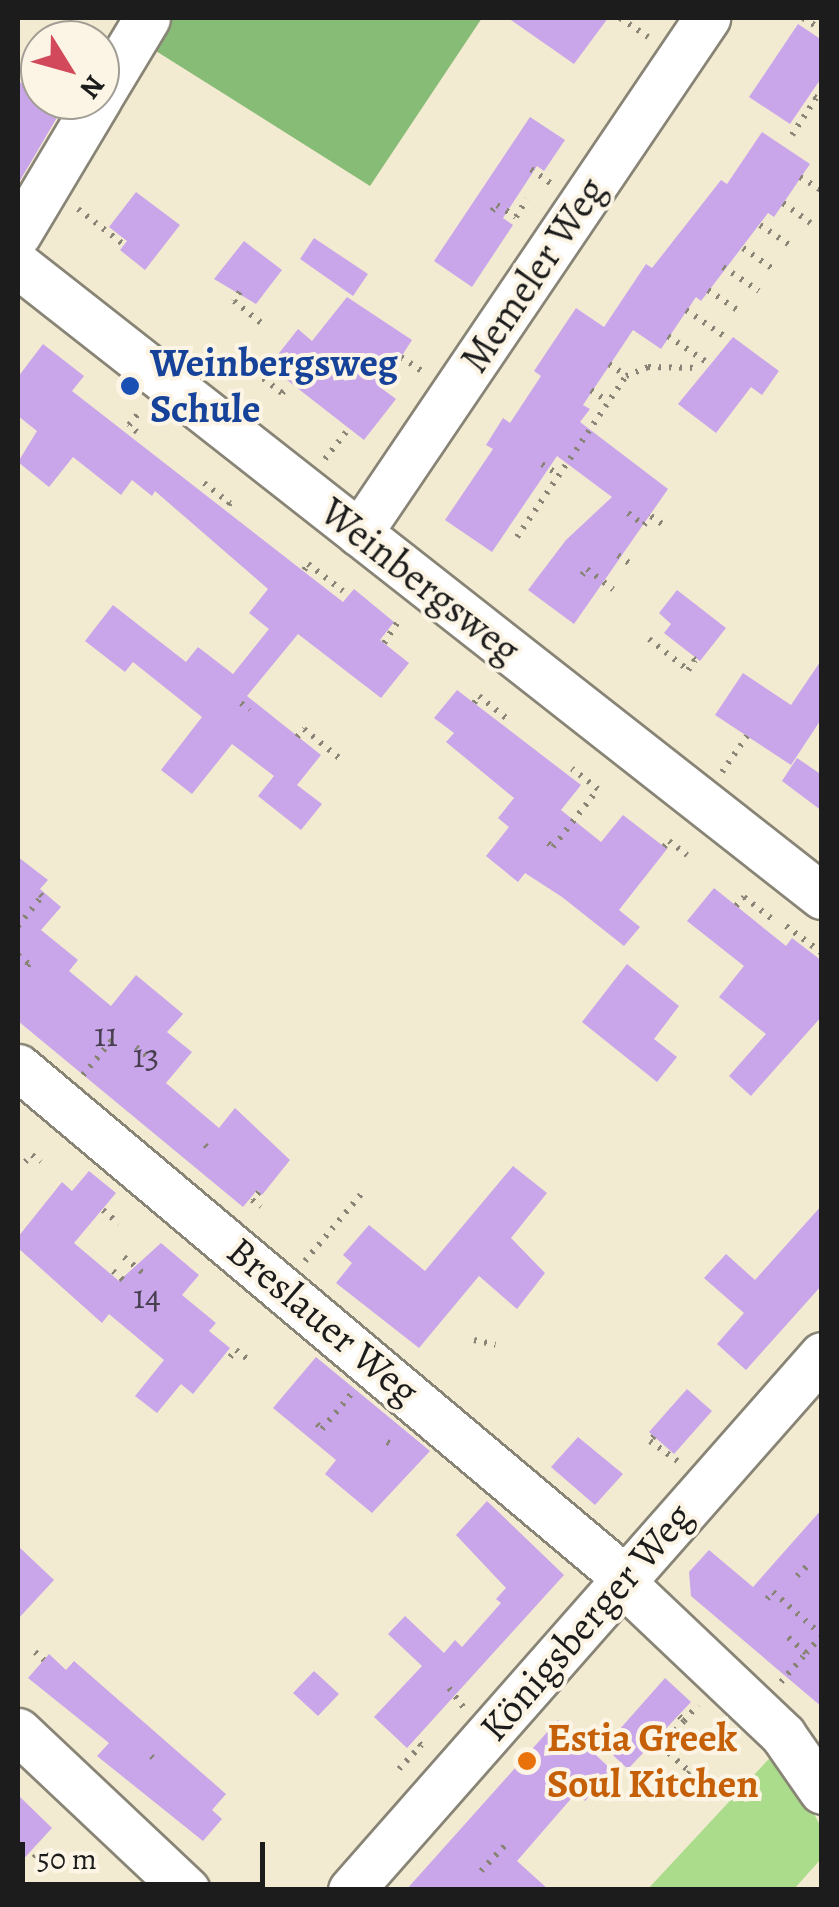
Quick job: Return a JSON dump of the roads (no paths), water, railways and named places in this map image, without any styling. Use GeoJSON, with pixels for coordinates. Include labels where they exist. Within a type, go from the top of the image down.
{"type":"FeatureCollection","features":[{"type":"Feature","properties":{"kind":"street"},"geometry":{"type":"LineString","coordinates":[[120,63],[147,18]]}},
{"type":"Feature","properties":{"kind":"street","name":"Memeler Weg"},"geometry":{"type":"LineString","coordinates":[[358,533],[707,18]]}},
{"type":"Feature","properties":{"kind":"street"},"geometry":{"type":"LineString","coordinates":[[20,264],[89,120]]}},
{"type":"Feature","properties":{"kind":"street","name":"Weinbergsweg"},"geometry":{"type":"LineString","coordinates":[[20,264],[822,896]]}},
{"type":"Feature","properties":{"kind":"street","name":"Breslauer Weg"},"geometry":{"type":"LineString","coordinates":[[18,1067],[284,1287],[624,1580],[783,1735],[822,1791]]}},
{"type":"Feature","properties":{"kind":"street","name":"Königsberger Weg"},"geometry":{"type":"LineString","coordinates":[[351,1890],[822,1354]]}},
{"type":"Feature","properties":{"kind":"street"},"geometry":{"type":"LineString","coordinates":[[18,1732],[186,1890]]}},
{"type":"Feature","properties":{"kind":"place","name":"Weinbergsweg Schule"},"geometry":{"type":"Point","coordinates":[130,386]}},
{"type":"Feature","properties":{"kind":"place","name":"Estia Greek Soul Kitchen"},"geometry":{"type":"Point","coordinates":[527,1761]}}]}
